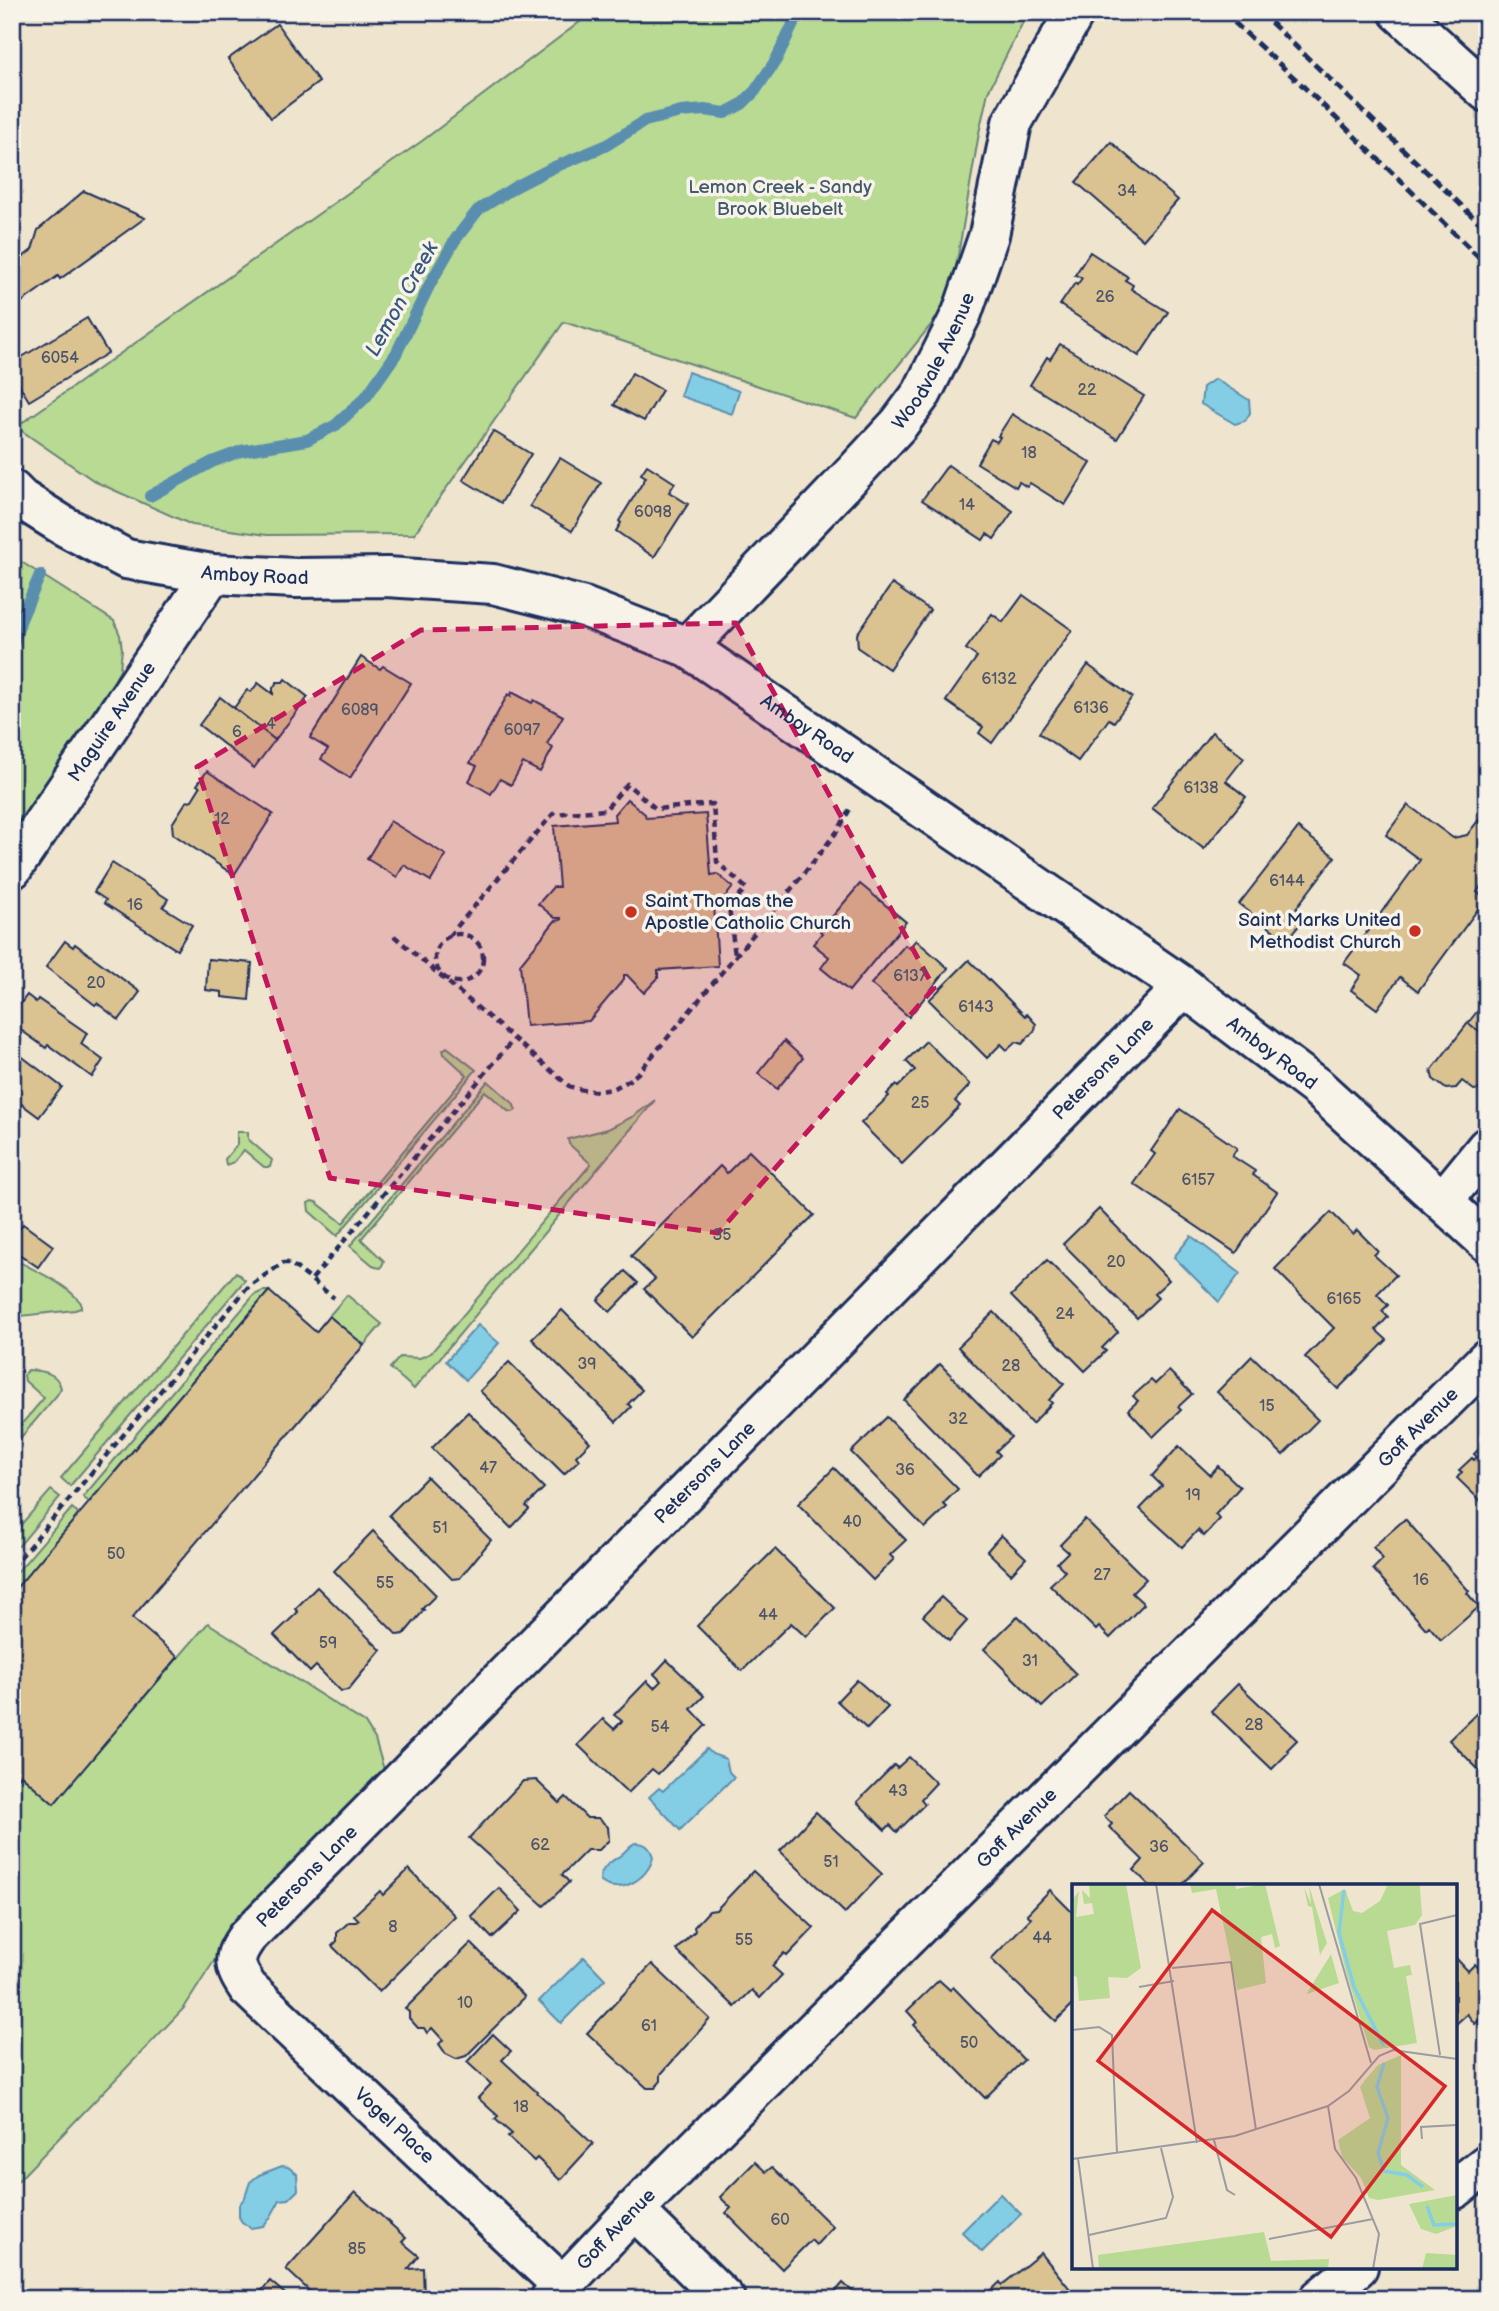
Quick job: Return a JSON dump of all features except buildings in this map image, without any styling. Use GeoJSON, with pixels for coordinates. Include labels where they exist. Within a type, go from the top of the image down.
{"type":"FeatureCollection","features":[{"type":"Feature","properties":{"kind":"street","name":"Woodvale Avenue"},"geometry":{"type":"LineString","coordinates":[[687,647],[899,424],[922,393],[962,313],[989,235],[1012,123],[1075,12]]}},
{"type":"Feature","properties":{"kind":"street"},"geometry":{"type":"LineString","coordinates":[[1399,12],[1487,92]]}},
{"type":"Feature","properties":{"kind":"street","name":"Amboy Road"},"geometry":{"type":"LineString","coordinates":[[12,490],[21,499],[64,526],[126,559],[212,574],[296,578],[387,577],[493,584],[584,607],[687,647],[1184,987],[1318,1088],[1487,1242]]}},
{"type":"Feature","properties":{"kind":"street","name":"Maguire Avenue"},"geometry":{"type":"LineString","coordinates":[[12,869],[212,574]]}},
{"type":"Feature","properties":{"kind":"street","name":"Petersons Lane"},"geometry":{"type":"LineString","coordinates":[[234,1961],[247,1937],[1184,987]]}},
{"type":"Feature","properties":{"kind":"street"},"geometry":{"type":"LineString","coordinates":[[1443,1201],[1487,1147]]}},
{"type":"Feature","properties":{"kind":"street","name":"Goff Avenue"},"geometry":{"type":"LineString","coordinates":[[556,2292],[634,2210],[1487,1359]]}},
{"type":"Feature","properties":{"kind":"street","name":"Vogel Place"},"geometry":{"type":"LineString","coordinates":[[234,1961],[247,1988],[556,2292]]}},
{"type":"Feature","properties":{"kind":"street"},"geometry":{"type":"LineString","coordinates":[[1457,2187],[1487,2164]]}},
{"type":"Feature","properties":{"kind":"street"},"geometry":{"type":"LineString","coordinates":[[634,2210],[725,2299]]}},
{"type":"Feature","properties":{"kind":"street"},"geometry":{"type":"LineString","coordinates":[[1319,2299],[1356,2269]]}},
{"type":"Feature","properties":{"kind":"path"},"geometry":{"type":"LineString","coordinates":[[449,936],[466,934],[479,943],[484,959],[478,973],[465,982],[449,980],[442,976],[435,961],[438,946],[553,814],[605,810],[627,784],[656,809],[713,804],[717,862],[746,888],[729,907],[735,957]]}},
{"type":"Feature","properties":{"kind":"path"},"geometry":{"type":"LineString","coordinates":[[394,936],[569,1086],[581,1091],[615,1089],[628,1083],[639,1072],[735,957],[839,829],[853,803]]}},
{"type":"Feature","properties":{"kind":"path"},"geometry":{"type":"LineString","coordinates":[[312,1279],[514,1039]]}},
{"type":"Feature","properties":{"kind":"path"},"geometry":{"type":"LineString","coordinates":[[12,1567],[249,1286],[284,1263],[290,1263],[334,1298]]}},
{"type":"Feature","properties":{"kind":"highlighted area"},"geometry":{"type":"Polygon","coordinates":[[[736,623],[934,988],[718,1233],[330,1178],[197,767],[421,630],[736,623]]]}},
{"type":"Feature","properties":{"kind":"green space","name":"Lemon Creek - Sandy Brook Bluebelt"},"geometry":{"type":"Polygon","coordinates":[[[593,12],[1028,12],[988,92],[955,273],[943,310],[856,418],[564,322],[414,534],[267,535],[192,525],[96,482],[16,427],[422,141],[593,12]]]}},
{"type":"Feature","properties":{"kind":"green space"},"geometry":{"type":"Polygon","coordinates":[[[12,556],[114,621],[122,649],[120,669],[98,712],[12,832],[12,556]]]}},
{"type":"Feature","properties":{"kind":"green space"},"geometry":{"type":"Polygon","coordinates":[[[447,1047],[476,1070],[337,1236],[309,1211],[308,1203],[316,1202],[343,1223],[467,1075],[444,1054],[443,1050],[447,1047]]]}},
{"type":"Feature","properties":{"kind":"green space"},"geometry":{"type":"Polygon","coordinates":[[[488,1081],[513,1103],[516,1110],[508,1111],[485,1091],[361,1239],[384,1261],[381,1268],[375,1267],[350,1246],[488,1081]]]}},
{"type":"Feature","properties":{"kind":"green space"},"geometry":{"type":"Polygon","coordinates":[[[655,1100],[414,1389],[390,1368],[400,1357],[420,1358],[431,1353],[591,1164],[569,1144],[568,1139],[608,1129],[634,1116],[655,1100]]]}},
{"type":"Feature","properties":{"kind":"green space"},"geometry":{"type":"Polygon","coordinates":[[[237,1132],[248,1132],[248,1139],[272,1160],[270,1167],[264,1167],[244,1150],[234,1162],[226,1165],[225,1159],[237,1145],[237,1132]]]}},
{"type":"Feature","properties":{"kind":"green space"},"geometry":{"type":"Polygon","coordinates":[[[12,1258],[67,1289],[81,1303],[81,1308],[12,1317],[12,1258]]]}},
{"type":"Feature","properties":{"kind":"green space"},"geometry":{"type":"Polygon","coordinates":[[[236,1272],[245,1280],[70,1486],[61,1478],[236,1272]]]}},
{"type":"Feature","properties":{"kind":"green space"},"geometry":{"type":"Polygon","coordinates":[[[269,1291],[89,1502],[83,1497],[254,1295],[269,1291]]]}},
{"type":"Feature","properties":{"kind":"green space"},"geometry":{"type":"Polygon","coordinates":[[[347,1295],[382,1324],[364,1345],[329,1316],[347,1295]]]}},
{"type":"Feature","properties":{"kind":"green space"},"geometry":{"type":"Polygon","coordinates":[[[28,1370],[53,1376],[61,1388],[12,1448],[12,1435],[44,1398],[25,1381],[24,1375],[28,1370]]]}},
{"type":"Feature","properties":{"kind":"green space"},"geometry":{"type":"Polygon","coordinates":[[[51,1490],[60,1497],[19,1546],[12,1545],[12,1535],[51,1490]]]}},
{"type":"Feature","properties":{"kind":"green space"},"geometry":{"type":"Polygon","coordinates":[[[72,1508],[79,1514],[12,1593],[12,1578],[72,1508]]]}},
{"type":"Feature","properties":{"kind":"green space"},"geometry":{"type":"Polygon","coordinates":[[[208,1623],[365,1723],[375,1739],[385,1773],[230,1936],[184,2008],[12,2187],[12,1785],[21,1775],[53,1803],[208,1623]]]}},
{"type":"Feature","properties":{"kind":"water"},"geometry":{"type":"Polygon","coordinates":[[[688,372],[739,391],[732,414],[680,396],[688,372]]]}},
{"type":"Feature","properties":{"kind":"water"},"geometry":{"type":"Polygon","coordinates":[[[1215,379],[1249,400],[1250,413],[1245,421],[1235,424],[1201,404],[1203,387],[1215,379]]]}},
{"type":"Feature","properties":{"kind":"water"},"geometry":{"type":"Polygon","coordinates":[[[1191,1236],[1240,1273],[1219,1302],[1174,1257],[1191,1236]]]}},
{"type":"Feature","properties":{"kind":"water"},"geometry":{"type":"Polygon","coordinates":[[[478,1325],[499,1343],[466,1380],[446,1361],[478,1325]]]}},
{"type":"Feature","properties":{"kind":"water"},"geometry":{"type":"Polygon","coordinates":[[[707,1749],[726,1759],[729,1772],[734,1777],[680,1830],[649,1797],[659,1788],[663,1791],[707,1749]]]}},
{"type":"Feature","properties":{"kind":"water"},"geometry":{"type":"Polygon","coordinates":[[[635,1843],[645,1845],[652,1854],[650,1865],[645,1872],[623,1886],[615,1887],[600,1881],[607,1865],[635,1843]]]}},
{"type":"Feature","properties":{"kind":"water"},"geometry":{"type":"Polygon","coordinates":[[[584,1957],[605,1979],[561,2023],[539,2001],[584,1957]]]}},
{"type":"Feature","properties":{"kind":"water"},"geometry":{"type":"Polygon","coordinates":[[[282,2166],[297,2174],[298,2190],[289,2199],[280,2200],[263,2226],[251,2228],[239,2217],[239,2205],[250,2182],[259,2175],[282,2166]]]}},
{"type":"Feature","properties":{"kind":"water"},"geometry":{"type":"Polygon","coordinates":[[[1000,2194],[1021,2214],[982,2252],[962,2232],[1000,2194]]]}},
{"type":"Feature","properties":{"kind":"waterway","name":"Lemon Creek"},"geometry":{"type":"LineString","coordinates":[[150,496],[212,462],[241,451],[307,440],[336,425],[366,397],[396,354],[455,240],[478,210],[552,168],[605,146],[645,121],[681,112],[705,110],[725,113],[742,104],[755,91],[776,60],[799,12]]}},
{"type":"Feature","properties":{"kind":"waterway","name":"Lemon Creek"},"geometry":{"type":"LineString","coordinates":[[12,648],[40,575]]}},
{"type":"Feature","properties":{"kind":"waterway","name":"Lemon Creek"},"geometry":{"type":"LineString","coordinates":[[12,682],[12,694]]}},
{"type":"Feature","properties":{"kind":"railway"},"geometry":{"type":"LineString","coordinates":[[1223,12],[1487,265]]}},
{"type":"Feature","properties":{"kind":"railway"},"geometry":{"type":"LineString","coordinates":[[1260,12],[1487,230]]}},
{"type":"Feature","properties":{"kind":"place","name":"Saint Thomas the Apostle Catholic Church"},"geometry":{"type":"Point","coordinates":[631,912]}},
{"type":"Feature","properties":{"kind":"place","name":"Saint Marks United Methodist Church"},"geometry":{"type":"Point","coordinates":[1415,931]}}]}
